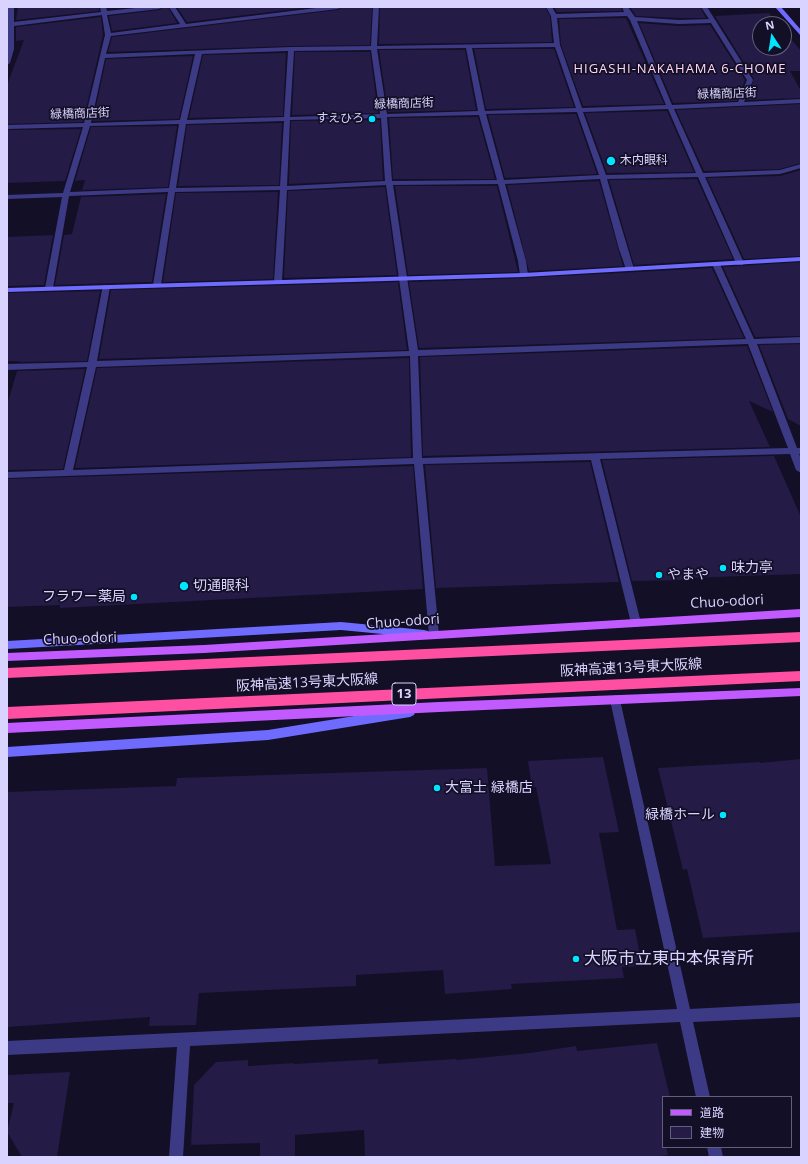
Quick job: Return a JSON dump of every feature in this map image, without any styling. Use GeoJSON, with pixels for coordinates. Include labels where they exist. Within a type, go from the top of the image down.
{"type":"FeatureCollection","features":[{"type":"Feature","properties":{"kind":"highway","name":"阪神高速13号東大阪線"},"geometry":{"type":"LineString","coordinates":[[7,673],[801,637]]}},
{"type":"Feature","properties":{"kind":"highway","name":"阪神高速13号東大阪線"},"geometry":{"type":"LineString","coordinates":[[7,713],[801,676]]}},
{"type":"Feature","properties":{"kind":"main road","name":"Chuo-odori"},"geometry":{"type":"LineString","coordinates":[[7,657],[204,649],[801,613]]}},
{"type":"Feature","properties":{"kind":"main road"},"geometry":{"type":"LineString","coordinates":[[7,728],[439,707],[801,692]]}},
{"type":"Feature","properties":{"kind":"street"},"geometry":{"type":"LineString","coordinates":[[7,63],[11,49],[9,24],[11,7]]}},
{"type":"Feature","properties":{"kind":"street"},"geometry":{"type":"LineString","coordinates":[[9,24],[104,10],[159,7]]}},
{"type":"Feature","properties":{"kind":"street"},"geometry":{"type":"LineString","coordinates":[[172,7],[184,26]]}},
{"type":"Feature","properties":{"kind":"street"},"geometry":{"type":"LineString","coordinates":[[108,36],[338,7]]}},
{"type":"Feature","properties":{"kind":"street"},"geometry":{"type":"LineString","coordinates":[[7,645],[341,626],[434,635],[418,461],[414,354],[389,183],[384,116],[374,48],[376,7]]}},
{"type":"Feature","properties":{"kind":"street"},"geometry":{"type":"LineString","coordinates":[[549,7],[554,16],[557,45],[581,110],[603,177],[630,269]]}},
{"type":"Feature","properties":{"kind":"street"},"geometry":{"type":"LineString","coordinates":[[704,7],[750,80],[740,104]]}},
{"type":"Feature","properties":{"kind":"street"},"geometry":{"type":"LineString","coordinates":[[778,7],[801,34]]}},
{"type":"Feature","properties":{"kind":"street"},"geometry":{"type":"LineString","coordinates":[[49,288],[66,194],[87,125],[102,56],[108,36],[104,10]]}},
{"type":"Feature","properties":{"kind":"street"},"geometry":{"type":"LineString","coordinates":[[554,16],[627,10],[633,19],[670,107],[740,263]]}},
{"type":"Feature","properties":{"kind":"street"},"geometry":{"type":"LineString","coordinates":[[633,19],[679,22],[712,21]]}},
{"type":"Feature","properties":{"kind":"street"},"geometry":{"type":"LineString","coordinates":[[102,56],[291,49],[557,45]]}},
{"type":"Feature","properties":{"kind":"street"},"geometry":{"type":"LineString","coordinates":[[469,47],[482,113],[522,261],[524,275]]}},
{"type":"Feature","properties":{"kind":"street"},"geometry":{"type":"LineString","coordinates":[[278,281],[291,49]]}},
{"type":"Feature","properties":{"kind":"street"},"geometry":{"type":"LineString","coordinates":[[157,285],[183,122],[199,52]]}},
{"type":"Feature","properties":{"kind":"street","name":"緑橋商店街"},"geometry":{"type":"LineString","coordinates":[[7,127],[581,110],[801,101]]}},
{"type":"Feature","properties":{"kind":"street"},"geometry":{"type":"LineString","coordinates":[[7,197],[389,183],[500,182],[603,177],[768,173],[801,166]]}},
{"type":"Feature","properties":{"kind":"street"},"geometry":{"type":"LineString","coordinates":[[7,290],[524,275],[801,259]]}},
{"type":"Feature","properties":{"kind":"street"},"geometry":{"type":"LineString","coordinates":[[716,264],[752,343],[797,452],[801,470]]}},
{"type":"Feature","properties":{"kind":"street"},"geometry":{"type":"LineString","coordinates":[[68,473],[92,364],[106,287]]}},
{"type":"Feature","properties":{"kind":"street"},"geometry":{"type":"LineString","coordinates":[[7,367],[752,343],[801,340]]}},
{"type":"Feature","properties":{"kind":"street"},"geometry":{"type":"LineString","coordinates":[[7,475],[418,461],[797,452]]}},
{"type":"Feature","properties":{"kind":"street"},"geometry":{"type":"LineString","coordinates":[[594,457],[636,622]]}},
{"type":"Feature","properties":{"kind":"street"},"geometry":{"type":"LineString","coordinates":[[615,700],[703,1096]]}},
{"type":"Feature","properties":{"kind":"street"},"geometry":{"type":"LineString","coordinates":[[7,752],[268,735],[439,707]]}},
{"type":"Feature","properties":{"kind":"street"},"geometry":{"type":"LineString","coordinates":[[7,1048],[801,1010]]}},
{"type":"Feature","properties":{"kind":"street"},"geometry":{"type":"LineString","coordinates":[[176,1157],[184,1039]]}},
{"type":"Feature","properties":{"kind":"building"},"geometry":{"type":"Polygon","coordinates":[[[18,7],[99,7],[99,11],[16,20],[18,7]]]}},
{"type":"Feature","properties":{"kind":"building"},"geometry":{"type":"Polygon","coordinates":[[[163,7],[168,7],[177,23],[112,31],[109,16],[159,10],[163,7]]]}},
{"type":"Feature","properties":{"kind":"building"},"geometry":{"type":"Polygon","coordinates":[[[177,7],[312,7],[187,22],[177,7]]]}},
{"type":"Feature","properties":{"kind":"building"},"geometry":{"type":"Polygon","coordinates":[[[342,7],[372,7],[370,45],[108,52],[112,37],[338,10],[342,7]]]}},
{"type":"Feature","properties":{"kind":"building"},"geometry":{"type":"Polygon","coordinates":[[[380,7],[545,7],[550,16],[552,42],[379,44],[380,7]]]}},
{"type":"Feature","properties":{"kind":"building"},"geometry":{"type":"Polygon","coordinates":[[[554,7],[621,7],[622,11],[557,12],[554,7]]]}},
{"type":"Feature","properties":{"kind":"building"},"geometry":{"type":"Polygon","coordinates":[[[630,7],[700,7],[706,18],[636,16],[630,7]]]}},
{"type":"Feature","properties":{"kind":"building"},"geometry":{"type":"Polygon","coordinates":[[[769,13],[771,16],[752,16],[752,56],[792,56],[792,40],[801,51],[801,71],[790,71],[801,91],[801,98],[746,100],[754,79],[715,16],[769,13]]]}},
{"type":"Feature","properties":{"kind":"building"},"geometry":{"type":"Polygon","coordinates":[[[101,17],[103,35],[83,122],[7,124],[7,85],[24,40],[16,41],[16,27],[101,17]]]}},
{"type":"Feature","properties":{"kind":"building"},"geometry":{"type":"Polygon","coordinates":[[[626,18],[664,104],[583,106],[561,45],[559,19],[626,18]]]}},
{"type":"Feature","properties":{"kind":"building"},"geometry":{"type":"Polygon","coordinates":[[[639,23],[679,26],[710,25],[745,80],[737,101],[673,103],[639,23]]]}},
{"type":"Feature","properties":{"kind":"building"},"geometry":{"type":"Polygon","coordinates":[[[474,49],[554,49],[574,107],[486,109],[474,49]]]}},
{"type":"Feature","properties":{"kind":"building"},"geometry":{"type":"Polygon","coordinates":[[[379,50],[465,50],[476,110],[388,112],[379,50]]]}},
{"type":"Feature","properties":{"kind":"building"},"geometry":{"type":"Polygon","coordinates":[[[295,52],[370,52],[378,113],[292,115],[295,52]]]}},
{"type":"Feature","properties":{"kind":"building"},"geometry":{"type":"Polygon","coordinates":[[[286,53],[283,116],[189,118],[203,55],[286,53]]]}},
{"type":"Feature","properties":{"kind":"building"},"geometry":{"type":"Polygon","coordinates":[[[193,56],[179,119],[93,121],[106,59],[193,56]]]}},
{"type":"Feature","properties":{"kind":"building"},"geometry":{"type":"Polygon","coordinates":[[[801,104],[801,163],[780,169],[704,171],[676,110],[801,104]]]}},
{"type":"Feature","properties":{"kind":"building"},"geometry":{"type":"Polygon","coordinates":[[[667,111],[694,172],[607,173],[585,113],[667,111]]]}},
{"type":"Feature","properties":{"kind":"building"},"geometry":{"type":"Polygon","coordinates":[[[576,114],[597,174],[505,178],[488,115],[576,114]]]}},
{"type":"Feature","properties":{"kind":"building"},"geometry":{"type":"Polygon","coordinates":[[[478,117],[495,179],[393,179],[389,118],[478,117]]]}},
{"type":"Feature","properties":{"kind":"building"},"geometry":{"type":"Polygon","coordinates":[[[380,120],[383,180],[289,184],[291,121],[380,120]]]}},
{"type":"Feature","properties":{"kind":"building"},"geometry":{"type":"Polygon","coordinates":[[[282,123],[279,185],[178,186],[187,125],[282,123]]]}},
{"type":"Feature","properties":{"kind":"building"},"geometry":{"type":"Polygon","coordinates":[[[177,126],[168,187],[82,190],[85,180],[75,181],[91,127],[177,126]]]}},
{"type":"Feature","properties":{"kind":"building"},"geometry":{"type":"Polygon","coordinates":[[[81,129],[65,181],[7,183],[7,130],[81,129]]]}},
{"type":"Feature","properties":{"kind":"building"},"geometry":{"type":"Polygon","coordinates":[[[801,170],[801,256],[744,259],[707,178],[780,176],[801,170]]]}},
{"type":"Feature","properties":{"kind":"building"},"geometry":{"type":"Polygon","coordinates":[[[697,179],[733,259],[634,265],[609,180],[697,179]]]}},
{"type":"Feature","properties":{"kind":"building"},"geometry":{"type":"Polygon","coordinates":[[[599,181],[623,266],[529,271],[507,185],[599,181]]]}},
{"type":"Feature","properties":{"kind":"building"},"geometry":{"type":"Polygon","coordinates":[[[395,186],[497,186],[518,272],[408,275],[395,186]]]}},
{"type":"Feature","properties":{"kind":"building"},"geometry":{"type":"Polygon","coordinates":[[[385,187],[397,275],[284,278],[288,191],[385,187]]]}},
{"type":"Feature","properties":{"kind":"building"},"geometry":{"type":"Polygon","coordinates":[[[278,192],[273,279],[163,282],[176,193],[278,192]]]}},
{"type":"Feature","properties":{"kind":"building"},"geometry":{"type":"Polygon","coordinates":[[[166,194],[152,282],[55,285],[64,235],[72,234],[81,197],[166,194]]]}},
{"type":"Feature","properties":{"kind":"building"},"geometry":{"type":"Polygon","coordinates":[[[53,235],[44,285],[7,286],[7,237],[53,235]]]}},
{"type":"Feature","properties":{"kind":"building"},"geometry":{"type":"Polygon","coordinates":[[[801,262],[801,336],[755,337],[723,267],[801,262]]]}},
{"type":"Feature","properties":{"kind":"building"},"geometry":{"type":"Polygon","coordinates":[[[712,268],[744,338],[419,348],[409,282],[524,278],[712,268]]]}},
{"type":"Feature","properties":{"kind":"building"},"geometry":{"type":"Polygon","coordinates":[[[398,282],[407,350],[99,359],[111,290],[398,282]]]}},
{"type":"Feature","properties":{"kind":"building"},"geometry":{"type":"Polygon","coordinates":[[[100,291],[87,361],[7,361],[7,293],[100,291]]]}},
{"type":"Feature","properties":{"kind":"building"},"geometry":{"type":"Polygon","coordinates":[[[801,344],[801,426],[788,419],[759,345],[801,344]]]}},
{"type":"Feature","properties":{"kind":"building"},"geometry":{"type":"Polygon","coordinates":[[[747,346],[773,412],[749,401],[770,447],[423,456],[420,357],[747,346]]]}},
{"type":"Feature","properties":{"kind":"building"},"geometry":{"type":"Polygon","coordinates":[[[409,358],[411,457],[75,468],[97,368],[409,358]]]}},
{"type":"Feature","properties":{"kind":"building"},"geometry":{"type":"Polygon","coordinates":[[[85,369],[63,469],[7,470],[7,405],[17,371],[85,369]]]}},
{"type":"Feature","properties":{"kind":"building"},"geometry":{"type":"Polygon","coordinates":[[[774,456],[801,517],[801,574],[687,578],[688,580],[632,581],[602,460],[774,456]]]}},
{"type":"Feature","properties":{"kind":"building"},"geometry":{"type":"Polygon","coordinates":[[[590,462],[619,582],[436,588],[425,465],[590,462]]]}},
{"type":"Feature","properties":{"kind":"building"},"geometry":{"type":"Polygon","coordinates":[[[413,466],[423,589],[60,608],[60,605],[7,607],[7,479],[413,466]]]}},
{"type":"Feature","properties":{"kind":"building"},"geometry":{"type":"Polygon","coordinates":[[[603,757],[619,832],[599,833],[617,930],[635,929],[642,966],[622,967],[624,978],[511,984],[512,989],[445,994],[443,970],[356,975],[356,986],[199,993],[196,1025],[149,1026],[150,1017],[7,1027],[7,792],[176,786],[177,778],[487,768],[495,866],[551,864],[536,787],[532,787],[528,761],[603,757]]]}},
{"type":"Feature","properties":{"kind":"building"},"geometry":{"type":"Polygon","coordinates":[[[801,759],[801,932],[703,938],[687,869],[683,870],[658,768],[760,763],[801,759]]]}},
{"type":"Feature","properties":{"kind":"building"},"geometry":{"type":"Polygon","coordinates":[[[657,1043],[670,1096],[662,1096],[662,1148],[666,1148],[668,1155],[653,1157],[365,1157],[364,1130],[295,1135],[295,1157],[260,1157],[260,1143],[191,1145],[194,1085],[216,1062],[248,1060],[248,1066],[378,1059],[378,1064],[457,1060],[530,1053],[576,1046],[577,1051],[657,1043]]]}},
{"type":"Feature","properties":{"kind":"building"},"geometry":{"type":"Polygon","coordinates":[[[70,1072],[57,1157],[22,1157],[7,1132],[14,1103],[7,1103],[7,1075],[70,1072]]]}},
{"type":"Feature","properties":{"kind":"place","name":"すえひろ"},"geometry":{"type":"Point","coordinates":[372,119]}},
{"type":"Feature","properties":{"kind":"place","name":"木内眼科"},"geometry":{"type":"Point","coordinates":[611,161]}},
{"type":"Feature","properties":{"kind":"place","name":"味力亭"},"geometry":{"type":"Point","coordinates":[723,568]}},
{"type":"Feature","properties":{"kind":"place","name":"やまや"},"geometry":{"type":"Point","coordinates":[659,575]}},
{"type":"Feature","properties":{"kind":"place","name":"切通眼科"},"geometry":{"type":"Point","coordinates":[184,586]}},
{"type":"Feature","properties":{"kind":"place","name":"フラワー薬局"},"geometry":{"type":"Point","coordinates":[134,597]}},
{"type":"Feature","properties":{"kind":"place","name":"大富士 緑橋店"},"geometry":{"type":"Point","coordinates":[437,788]}},
{"type":"Feature","properties":{"kind":"place","name":"緑橋ホール"},"geometry":{"type":"Point","coordinates":[723,815]}},
{"type":"Feature","properties":{"kind":"place","name":"大阪市立東中本保育所"},"geometry":{"type":"Point","coordinates":[576,959]}},
{"type":"Feature","properties":{"kind":"district","name":"HIGASHI-NAKAHAMA 6-CHOME"},"geometry":{"type":"Point","coordinates":[680,69]}}]}
